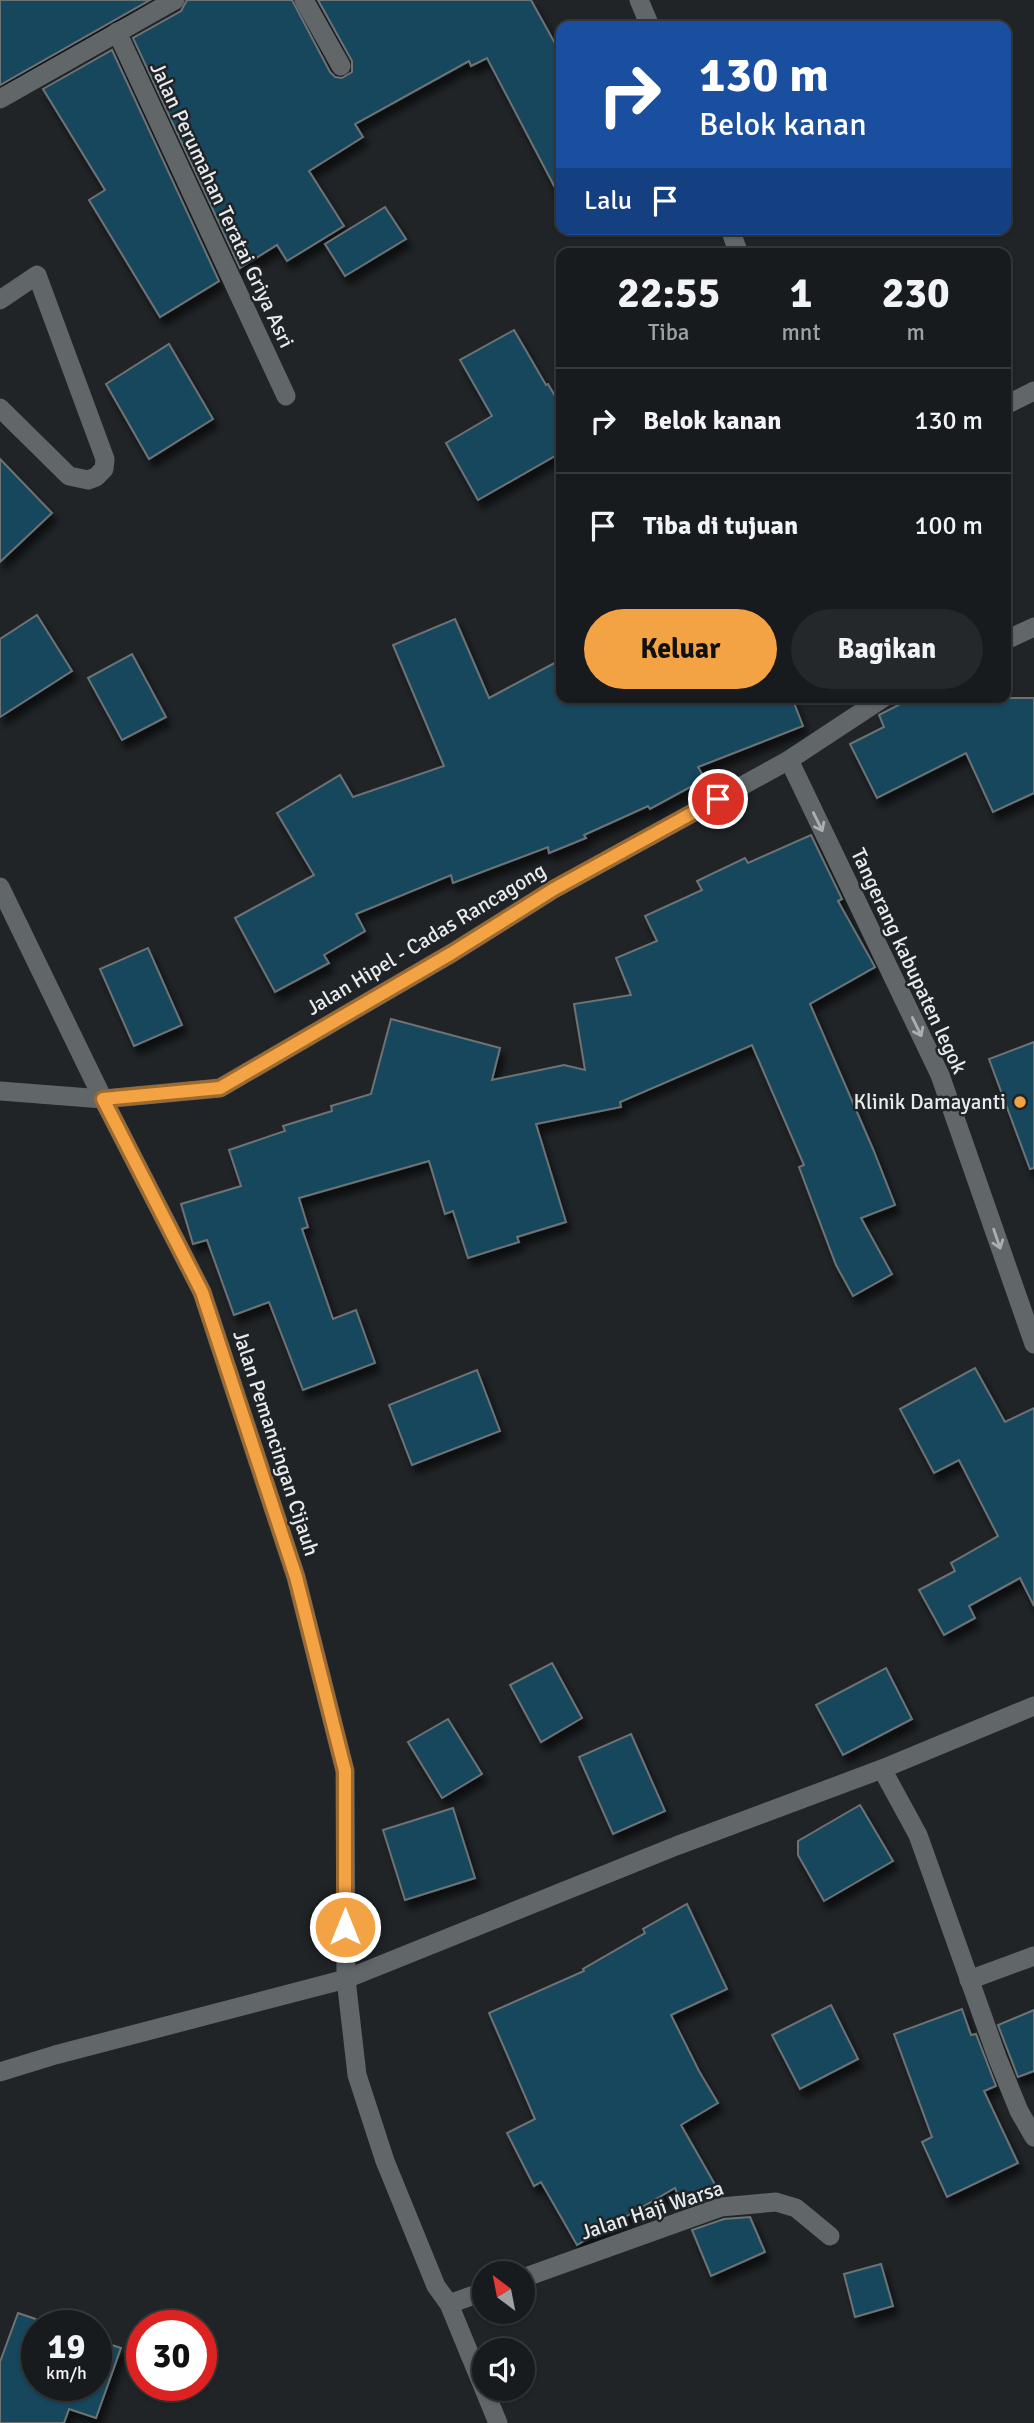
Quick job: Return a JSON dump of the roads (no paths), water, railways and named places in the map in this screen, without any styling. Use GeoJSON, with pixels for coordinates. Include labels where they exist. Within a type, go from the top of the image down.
{"type":"FeatureCollection","features":[{"type":"Feature","properties":{"kind":"street"},"geometry":{"type":"LineString","coordinates":[[0,99],[175,0]]}},
{"type":"Feature","properties":{"kind":"street"},"geometry":{"type":"LineString","coordinates":[[304,0],[341,66]]}},
{"type":"Feature","properties":{"kind":"street"},"geometry":{"type":"LineString","coordinates":[[639,0],[648,21]]}},
{"type":"Feature","properties":{"kind":"street","name":"Jalan Perumahan Teratai Griya Asri"},"geometry":{"type":"LineString","coordinates":[[117,33],[286,396]]}},
{"type":"Feature","properties":{"kind":"street"},"geometry":{"type":"LineString","coordinates":[[0,300],[37,275],[105,458],[104,469],[88,480],[69,476],[0,408]]}},
{"type":"Feature","properties":{"kind":"street"},"geometry":{"type":"LineString","coordinates":[[1011,402],[1034,391]]}},
{"type":"Feature","properties":{"kind":"street"},"geometry":{"type":"LineString","coordinates":[[1011,638],[1034,627]]}},
{"type":"Feature","properties":{"kind":"street","name":"Jalan Hipel - Cadas Rancagong"},"geometry":{"type":"LineString","coordinates":[[0,1091],[103,1099],[220,1088],[452,953],[554,889],[789,760],[875,703]]}},
{"type":"Feature","properties":{"kind":"street","name":"Tangerang kabupaten legok"},"geometry":{"type":"LineString","coordinates":[[789,760],[940,1075],[1034,1344]]}},
{"type":"Feature","properties":{"kind":"street","name":"Jalan Pemancingan Cijauh"},"geometry":{"type":"LineString","coordinates":[[0,887],[103,1099],[202,1292],[296,1577],[345,1771],[346,1979],[358,2074],[385,2161],[436,2286],[449,2304],[498,2423]]}},
{"type":"Feature","properties":{"kind":"street"},"geometry":{"type":"LineString","coordinates":[[0,2072],[55,2055],[346,1979],[676,1846],[882,1769],[1034,1706]]}},
{"type":"Feature","properties":{"kind":"street"},"geometry":{"type":"LineString","coordinates":[[882,1769],[918,1835],[996,2057],[1019,2111],[1034,2137]]}},
{"type":"Feature","properties":{"kind":"street"},"geometry":{"type":"LineString","coordinates":[[970,1980],[1034,1956]]}},
{"type":"Feature","properties":{"kind":"street","name":"Jalan Haji Warsa"},"geometry":{"type":"LineString","coordinates":[[536,2273],[721,2207],[776,2202],[796,2208],[830,2236]]}},
{"type":"Feature","properties":{"kind":"street"},"geometry":{"type":"LineString","coordinates":[[449,2304],[472,2296]]}},
{"type":"Feature","properties":{"kind":"place","name":"Klinik Damayanti"},"geometry":{"type":"Point","coordinates":[1020,1102]}}]}
